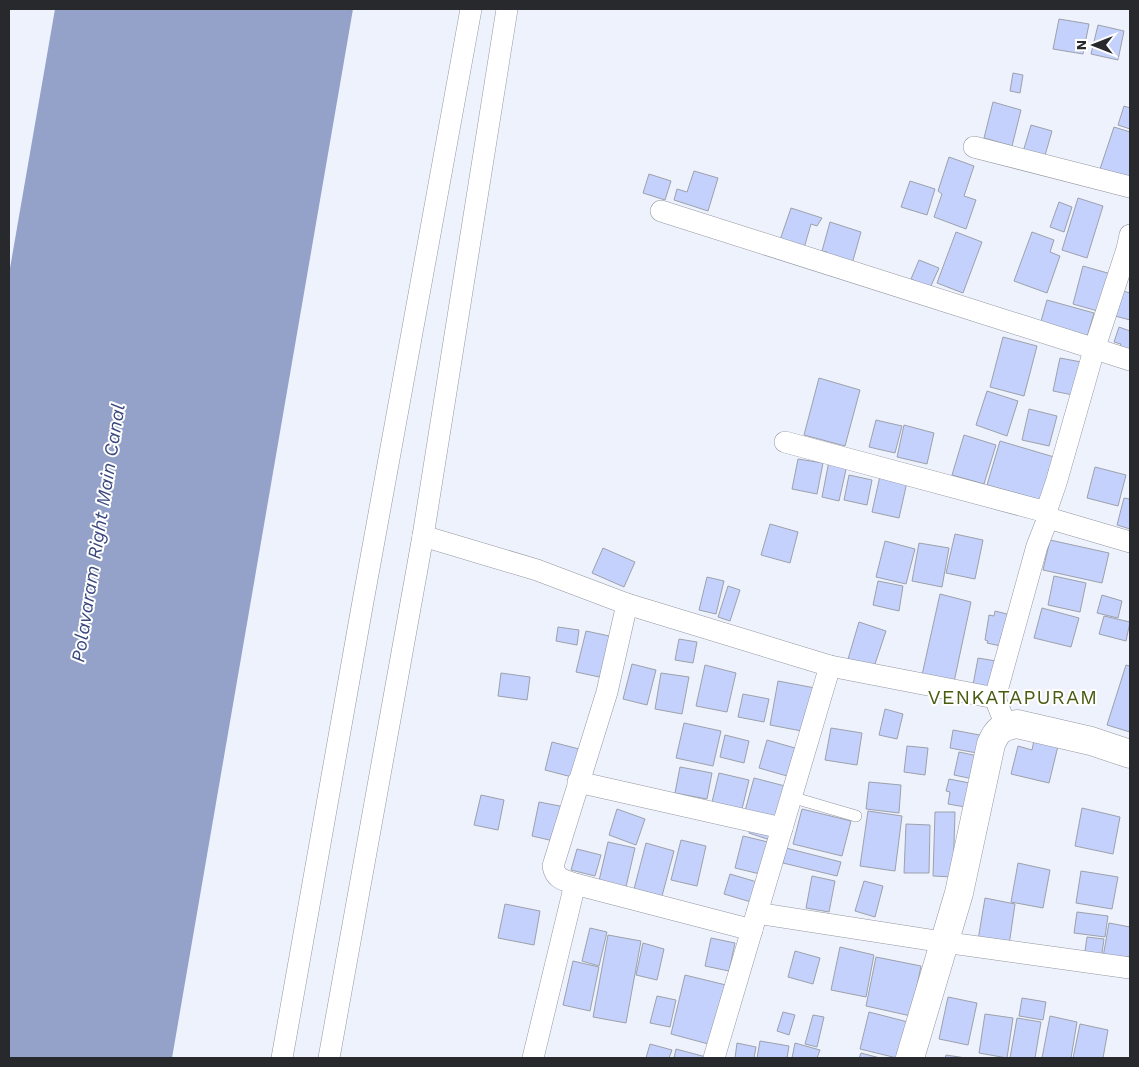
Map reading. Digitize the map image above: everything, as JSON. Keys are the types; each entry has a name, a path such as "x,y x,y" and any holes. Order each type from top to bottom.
{"main road":[{"path":"910,1058 959,893 995,733 1006,726 1017,724 1091,741 1130,754"}],"street":[{"path":"282,1058 362,607 472,9"},
{"path":"329,1058 423,536 508,9"},
{"path":"974,147 1130,187"},
{"path":"662,211 1130,360"},
{"path":"1006,726 995,698 1094,350 1130,235"},
{"path":"785,442 1047,515 1130,542"},
{"path":"423,536 538,570 627,604 830,666 995,698"},
{"path":"627,604 607,692 553,866 554,872 558,877 575,884 755,922 943,942 1130,968"},
{"path":"714,1058 830,666"},
{"path":"578,782 782,828"},
{"path":"533,1058 575,884"}],"lane":[{"path":"791,797 856,816"}],"water":[{"name":"Polavaram Right Main Canal","path":"55,9 353,9 172,1058 9,1058 9,274"}],"building":[{"path":"1059,19 1089,24 1083,54 1053,49"},
{"path":"1098,25 1124,31 1118,60 1091,54"},
{"path":"1013,73 1023,75 1020,93 1010,91"},
{"path":"993,102 1021,110 1012,146 984,138"},
{"path":"1124,106 1130,108 1130,129 1118,125"},
{"path":"1031,125 1052,131 1044,159 1023,152"},
{"path":"1114,127 1130,132 1130,179 1100,169"},
{"path":"949,157 974,166 964,196 976,200 966,229 934,217 942,194 938,191"},
{"path":"694,171 718,178 708,211 674,200 677,189 687,192"},
{"path":"649,174 671,181 665,200 643,193"},
{"path":"910,181 935,189 927,215 901,207"},
{"path":"1078,198 1103,206 1087,258 1062,250"},
{"path":"1059,202 1072,207 1064,232 1050,227"},
{"path":"791,208 822,218 817,226 811,224 804,248 780,240"},
{"path":"830,222 861,232 852,264 826,256 827,252 822,251"},
{"path":"956,232 982,242 963,293 937,283"},
{"path":"1032,232 1054,240 1050,252 1060,256 1047,293 1014,281"},
{"path":"919,260 939,268 930,288 911,279"},
{"path":"1083,266 1111,274 1101,312 1073,304"},
{"path":"1123,291 1130,293 1130,320 1115,316"},
{"path":"1047,300 1094,313 1086,341 1039,328"},
{"path":"1119,327 1130,331 1130,356 1118,352 1121,344 1114,342"},
{"path":"1003,337 1037,346 1024,396 990,387"},
{"path":"1060,358 1081,362 1073,395 1053,391"},
{"path":"819,378 860,390 845,446 804,435"},
{"path":"987,391 1018,401 1007,436 976,425"},
{"path":"1029,409 1057,416 1049,446 1022,440"},
{"path":"876,420 902,426 895,453 869,447"},
{"path":"904,425 934,433 927,464 897,457"},
{"path":"964,435 996,445 984,484 952,475"},
{"path":"1000,441 1054,457 1041,500 987,485"},
{"path":"798,459 823,463 817,494 792,489"},
{"path":"829,461 847,465 839,501 822,497"},
{"path":"1095,467 1126,475 1118,506 1087,498"},
{"path":"849,475 872,480 867,505 844,500"},
{"path":"880,476 907,482 899,518 872,512"},
{"path":"1124,498 1130,499 1130,529 1117,525"},
{"path":"770,524 798,532 790,563 761,555"},
{"path":"955,534 983,540 975,579 946,573"},
{"path":"1050,540 1109,553 1102,583 1043,570"},
{"path":"885,541 915,549 906,584 876,577"},
{"path":"919,543 949,548 942,587 912,581"},
{"path":"603,548 635,562 624,587 592,573"},
{"path":"1054,576 1086,583 1080,612 1048,605"},
{"path":"707,577 724,581 716,614 699,610"},
{"path":"878,581 903,586 899,611 873,605"},
{"path":"728,586 740,590 730,621 718,617"},
{"path":"940,594 971,602 954,682 922,675"},
{"path":"1102,595 1122,601 1118,618 1097,613"},
{"path":"1042,608 1079,618 1071,647 1034,638"},
{"path":"995,611 1011,615 1005,647 987,643 988,641 985,640 989,615 994,616"},
{"path":"1104,616 1130,622 1126,641 1099,634"},
{"path":"859,622 886,631 874,667 848,659"},
{"path":"558,627 579,630 577,645 556,641"},
{"path":"586,631 614,637 604,678 576,672"},
{"path":"679,639 697,642 693,663 675,660"},
{"path":"978,658 996,661 992,688 973,685"},
{"path":"632,664 656,670 647,705 623,699"},
{"path":"705,665 736,673 727,712 696,706"},
{"path":"1126,665 1130,666 1130,732 1107,725"},
{"path":"501,673 530,677 527,700 498,696"},
{"path":"661,673 689,677 682,714 655,709"},
{"path":"778,681 815,688 807,732 770,725"},
{"path":"743,694 769,699 764,722 738,717"},
{"path":"885,709 903,714 897,739 879,735"},
{"path":"684,723 721,731 713,766 676,758"},
{"path":"831,728 862,733 857,765 825,760"},
{"path":"953,730 985,736 982,754 950,748"},
{"path":"725,735 749,741 744,763 720,757"},
{"path":"767,740 795,748 787,776 759,768"},
{"path":"1034,740 1058,746 1049,783 1011,774 1018,746 1032,750"},
{"path":"552,742 579,749 572,777 545,770"},
{"path":"907,746 928,748 925,775 904,772"},
{"path":"959,752 983,757 978,780 954,775"},
{"path":"680,767 712,773 707,799 675,793"},
{"path":"719,773 749,780 742,809 712,802"},
{"path":"754,778 785,786 777,819 745,811"},
{"path":"949,779 975,784 971,808 948,804 950,792 946,791"},
{"path":"869,782 901,785 899,813 866,809"},
{"path":"481,795 504,800 498,830 474,825"},
{"path":"539,802 565,807 558,842 532,836"},
{"path":"1082,808 1120,817 1113,854 1075,846"},
{"path":"617,809 645,819 636,845 609,835"},
{"path":"802,809 851,821 842,856 793,844"},
{"path":"868,811 902,816 895,871 860,866"},
{"path":"935,812 955,812 953,877 933,876"},
{"path":"752,823 777,832 773,841 749,833"},
{"path":"906,824 930,825 929,873 904,873"},
{"path":"743,836 772,843 764,875 735,868"},
{"path":"681,840 706,846 697,886 671,880"},
{"path":"608,842 635,848 625,891 598,885"},
{"path":"646,843 674,851 662,896 634,889"},
{"path":"786,848 841,862 837,876 783,863"},
{"path":"577,849 601,855 595,876 571,870"},
{"path":"1018,863 1050,870 1043,908 1011,902"},
{"path":"1081,871 1118,877 1112,909 1076,903"},
{"path":"730,874 757,882 751,902 724,894"},
{"path":"812,876 835,881 829,912 806,908"},
{"path":"864,881 883,886 875,917 855,911"},
{"path":"985,898 1015,904 1009,945 978,940"},
{"path":"505,904 540,911 534,945 498,938"},
{"path":"1077,912 1108,916 1105,937 1074,933"},
{"path":"1109,923 1130,927 1130,957 1103,957"},
{"path":"590,928 607,932 599,966 582,961"},
{"path":"608,935 641,941 626,1023 593,1017"},
{"path":"1087,937 1104,939 1101,960 1084,958"},
{"path":"711,938 735,943 729,971 705,966"},
{"path":"643,943 664,949 657,980 636,975"},
{"path":"840,947 874,955 866,997 831,990"},
{"path":"795,951 820,958 813,984 788,977"},
{"path":"876,957 921,966 911,1016 866,1006"},
{"path":"573,961 599,967 590,1011 563,1005"},
{"path":"685,975 730,986 716,1046 671,1034"},
{"path":"657,996 676,1000 670,1027 650,1023"},
{"path":"948,997 977,1003 968,1045 939,1039"},
{"path":"1022,998 1046,1002 1043,1020 1019,1016"},
{"path":"783,1012 795,1015 789,1035 777,1031"},
{"path":"869,1012 908,1022 897,1058 860,1049"},
{"path":"985,1014 1013,1018 1007,1058 979,1053"},
{"path":"813,1015 824,1017 817,1047 805,1044"},
{"path":"1050,1016 1077,1022 1071,1058 1042,1058"},
{"path":"1017,1018 1041,1022 1035,1058 1010,1058"},
{"path":"1080,1024 1108,1030 1103,1058 1073,1058"},
{"path":"760,1041 789,1046 787,1058 757,1058"},
{"path":"737,1043 756,1047 754,1058 735,1058"},
{"path":"795,1043 820,1050 817,1058 792,1058"},
{"path":"650,1044 672,1050 669,1058 646,1058"},
{"path":"676,1049 706,1057 674,1058"},
{"path":"861,1053 880,1058 859,1058"},
{"path":"946,1055 966,1058 945,1058"}],"district":[{"name":"VENKATAPURAM","path":"1013,697"}]}
